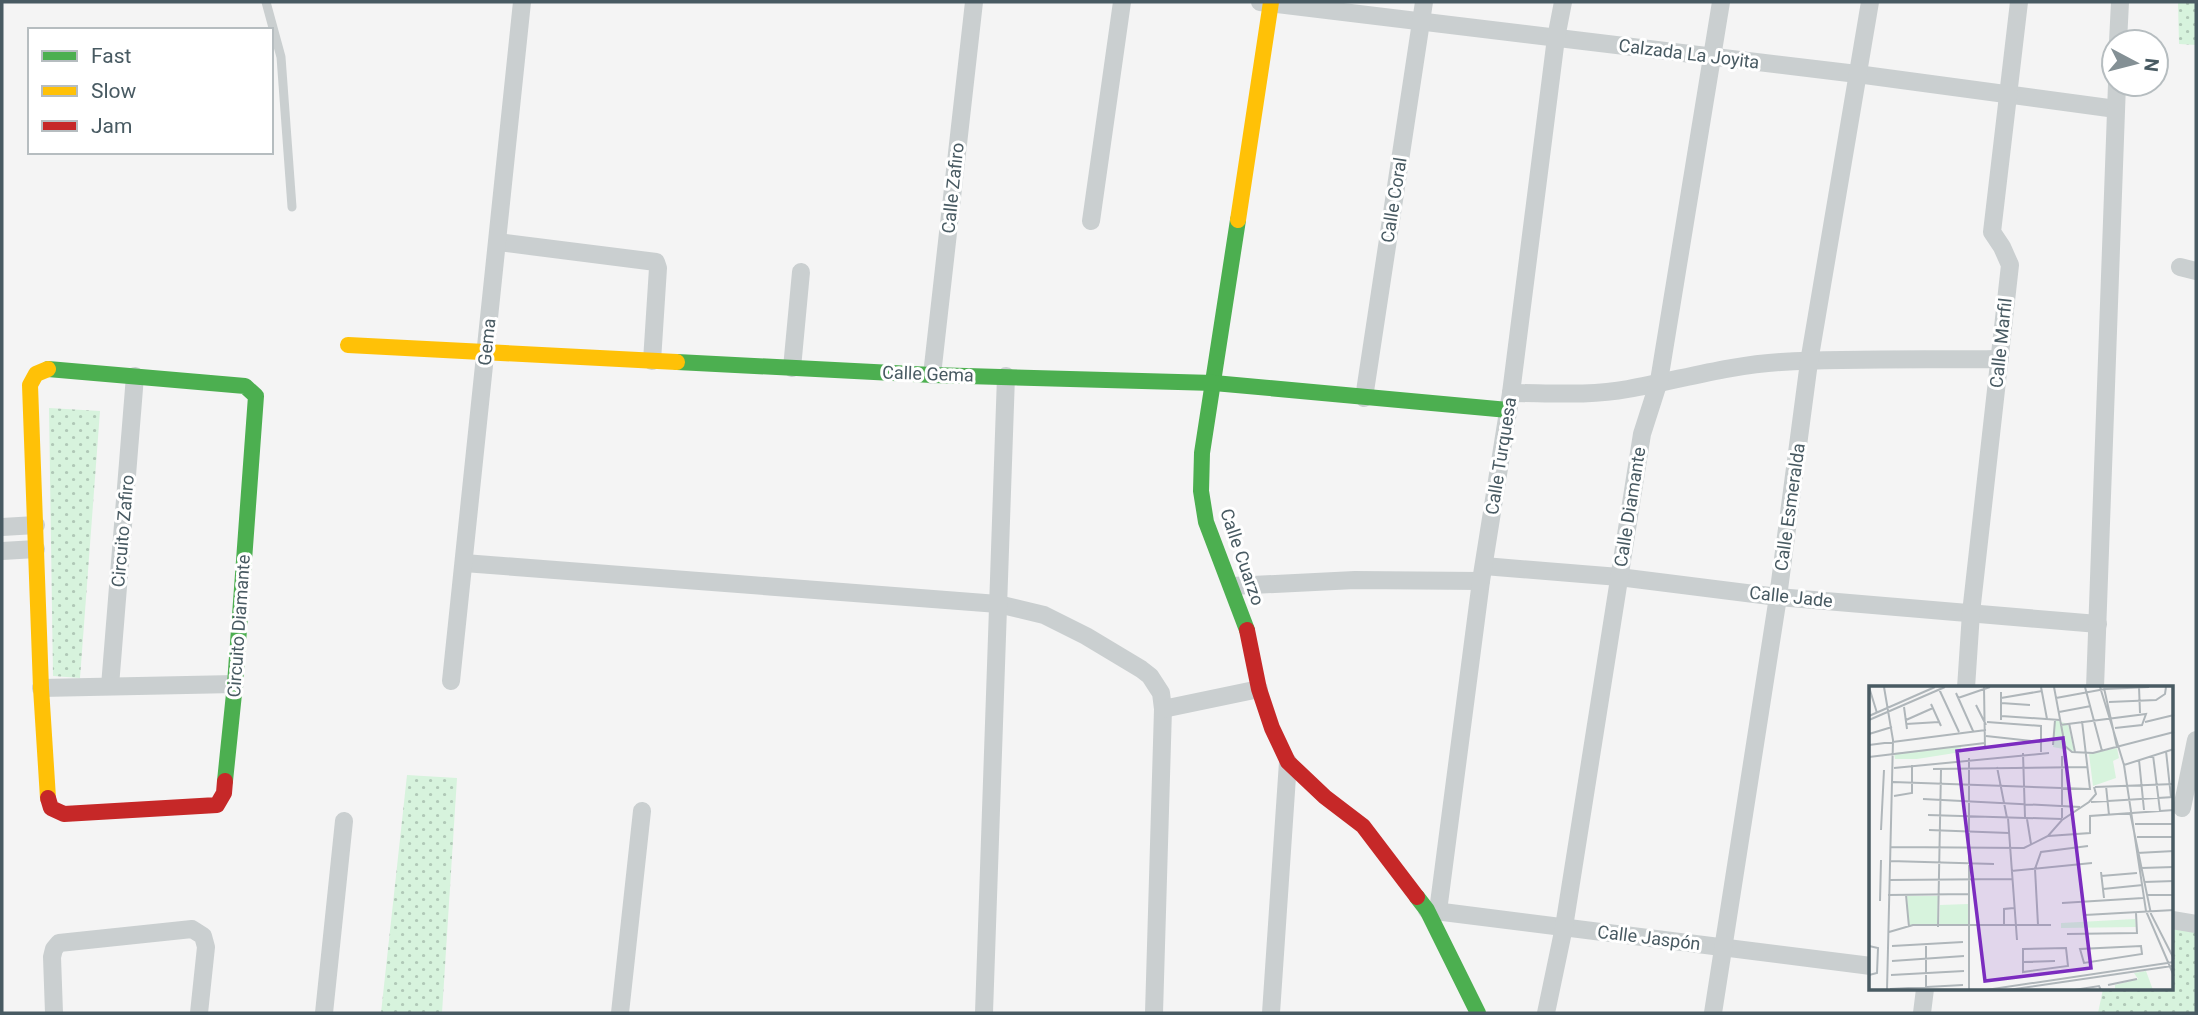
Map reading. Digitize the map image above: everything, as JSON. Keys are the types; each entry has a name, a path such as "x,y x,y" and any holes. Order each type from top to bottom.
{"street":[{"name":"Gema","path":"451,681 522,2"},
{"name":"Calle Zafiro","path":"932,375 974,2"},
{"path":"1091,221 1122,2"},
{"name":"Calzada La Joyita","path":"1268,2 1857,74 2116,109"},
{"name":"Calle Cuarzo","path":"1268,2 1202,453 1201,491 1206,522 1247,630 1259,689 1272,728 1288,762 1325,797 1363,826 1432,910 1478,1013"},
{"name":"Calle Coral","path":"1364,398 1424,2"},
{"name":"Calle Turquesa","path":"1432,910 1510,402 1556,38 1563,2"},
{"name":"Calle Diamante","path":"1546,1013 1564,927 1642,434 1659,382 1721,2"},
{"name":"Calle Esmeralda","path":"1713,1013 1778,597 1810,362 1870,2"},
{"name":"Calle Marfil","path":"1966,686 1971,613 2010,265 2003,247 1992,232 2019,2"},
{"path":"2119,28 2120,2"},
{"path":"2095,686 2116,98"},
{"path":"498,242 656,262 652,360"},
{"path":"792,368 802,272"},
{"name":"Calle Gema","path":"348,345 932,375 1214,383 1364,398 1510,402 1628,390 1659,382 1780,362 2000,359"},
{"name":"Circuito Diamante","path":"48,369 135,376 245,386 256,396 235,684 224,793 217,805 64,814 51,808 46,795 30,385 37,372 48,369"},
{"name":"Circuito Zafiro","path":"110,686 135,376"},
{"path":"984,1013 1006,376"},
{"path":"2,527 36,525"},
{"path":"2,551 36,549"},
{"path":"464,563 998,604 1044,615 1141,669 1150,676 1161,693 1163,709 1154,1013"},
{"name":"Calle Jade","path":"1232,586 1483,573 1619,577 1778,597 2098,624"},
{"path":"41,688 235,684"},
{"path":"1163,709 1259,689"},
{"path":"2183,808 2196,740"},
{"path":"1271,1013 1288,762"},
{"path":"621,1013 642,811"},
{"path":"324,1013 344,821"},
{"name":"Calle Jaspón","path":"1432,910 1869,966"},
{"path":"2174,920 2196,924"},
{"path":"54,1013 52,957 59,943 192,929 202,936 206,947 199,1013"},
{"path":"1922,1013 1926,990"}],"lane":[{"path":"267,2 281,57 292,207"}],"green space":[{"path":"2178,2 2196,2 2196,45 2179,44"},
{"path":"49,408 100,411 80,678 53,676"},
{"path":"407,775 457,778 442,1013 381,1013"},
{"path":"2174,923 2196,928 2196,1013 2098,1013 2103,990 2174,990"}],"traffic: fast":[{"path":"1238,220 1202,453 1201,491 1206,522 1247,630"},
{"path":"677,362 932,375 1214,383 1508,410"},
{"path":"48,369 245,386 256,396 235,684 225,781"},
{"path":"1417,897 1427,910 1478,1013"}],"traffic: slow":[{"path":"1238,220 1271,2"},
{"path":"348,345 677,362"},
{"path":"48,369 36,374 30,385 41,688 48,798"}],"traffic: jam":[{"path":"1247,630 1259,689 1272,728 1288,762 1325,797 1363,826 1417,897"},
{"path":"48,798 51,808 64,814 217,805 224,793 225,781"}]}
